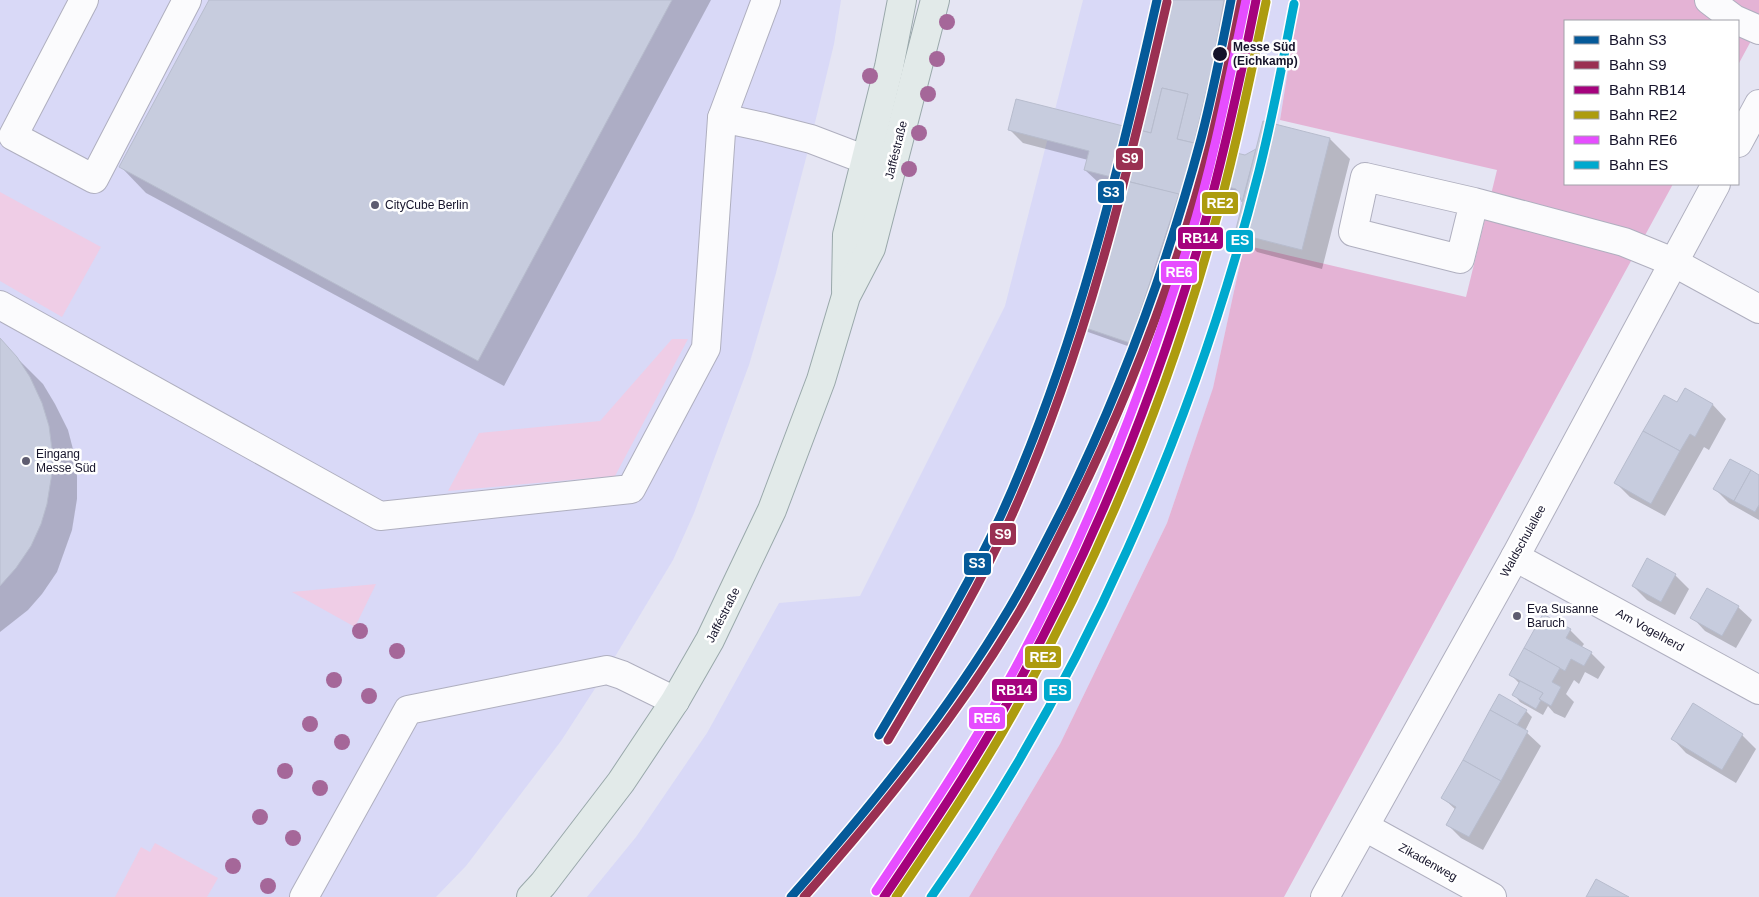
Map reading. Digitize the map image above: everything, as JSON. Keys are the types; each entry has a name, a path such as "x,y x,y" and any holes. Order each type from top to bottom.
{"main road":[{"name":"Jafféstraße","path":"846,296 847,235 889,68 902,0"},
{"name":"Jafféstraße","path":"531,897 621,782 675,701 710,640 772,510 821,380 846,296 871,248 935,0"}],"street":[{"path":"84,0 13,136 94,179 187,0"},
{"path":"0,305 380,516 631,489 706,348 722,118 766,0"},
{"path":"1708,0 1736,20"},
{"path":"1739,21 1759,30"},
{"path":"1739,141 1759,104"},
{"path":"722,118 811,139 866,160"},
{"name":"Waldschulallee","path":"1325,897 1515,557 1715,185"},
{"path":"1474,202 1624,242 1673,262 1759,309"},
{"name":"Am Vogelherd","path":"1515,557 1759,690"},
{"path":"304,897 408,710 607,670 622,675 675,701"},
{"name":"Zikadenweg","path":"1364,827 1492,897"}],"shaded area":[{"path":"0,0 841,0 834,44 811,139 776,273 749,365 694,513 673,560 607,670 561,741 466,866 436,897 0,897"},
{"path":"1083,0 1299,0 1280,120 1244,245 1213,389 1167,523 1060,744 969,897 587,897 636,837 707,733 779,603 860,596 1005,306"},
{"path":"1299,0 1759,0 1759,26 1739,63 1739,20 1564,20 1564,185 1672,185 1284,897 969,897 1060,744 1167,523 1213,388 1244,245 1466,297 1497,170 1280,120"},
{"path":"0,192 101,247 62,317 0,281"},
{"path":"672,339 688,339 615,476 448,491 479,433 600,421"},
{"path":"376,584 355,627 292,592"},
{"path":"155,843 218,878 207,897 115,897 141,847 150,852"}],"building":[{"name":"CityCube Berlin","path":"209,0 672,0 478,361 119,167"},
{"path":"1163,0 1224,0 1213,63 1194,143 1177,139 1188,94 1162,88 1151,133 1135,129"},
{"path":"1162,88 1188,94 1177,139 1245,155 1256,149 1242,202 1236,189 1217,184 1212,203 1084,170 1089,151 1008,130 1016,99 1151,133"},
{"path":"1263,121 1330,138 1302,250 1235,233"},
{"path":"1122,180 1179,194 1130,343 1080,326"},
{"name":"Eingang Messe Süd","path":"0,338 17,357 30,377 42,403 49,426 52,449 52,473 47,504 41,524 31,546 16,568 0,586"},
{"path":"1685,388 1713,404 1695,437 1690,434 1680,451 1643,431 1664,395 1677,402"},
{"path":"1643,431 1680,451 1651,504 1614,483"},
{"path":"1730,459 1751,470 1734,501 1713,489"},
{"path":"1751,470 1759,475 1759,505 1755,512 1734,501"},
{"path":"1647,558 1676,574 1661,602 1632,586"},
{"path":"1707,588 1739,606 1722,636 1690,618"},
{"path":"1543,614 1571,629 1566,638 1592,652 1584,666 1571,659 1565,671 1524,648"},
{"path":"1524,648 1560,668 1552,682 1561,687 1551,706 1539,699 1543,693 1509,675"},
{"path":"1520,681 1543,693 1536,709 1512,695"},
{"path":"1499,694 1527,710 1517,725 1490,710"},
{"path":"1693,703 1743,734 1722,770 1671,739"},
{"path":"1490,710 1528,731 1501,781 1463,760"},
{"path":"1463,760 1501,781 1469,837 1446,825 1456,807 1441,798"},
{"path":"1596,879 1629,897 1586,897"}],"rail line":[{"name":"S3","path":"879,735 944,626 988,542 1028,451 1052,388 1093,260 1127,130 1157,0"},
{"name":"S3","path":"791,897 879,794 960,685 1016,597 1064,506 1124,372 1158,280 1188,186 1205,122 1231,0"},
{"name":"RE6","path":"876,891 960,764 1006,685 1061,577 1110,466 1153,353 1199,209 1221,120 1246,0"},
{"name":"RB14","path":"884,897 969,769 1015,689 1070,581 1120,469 1163,356 1200,240 1231,120 1256,0"},
{"name":"S9","path":"888,740 952,630 997,546 1037,455 1061,392 1102,264 1120,199 1167,2"},
{"name":"S9","path":"804,897 862,830 918,760 995,652 1046,563 1094,466 1133,375 1184,236 1211,141 1241,2"},
{"name":"RE2","path":"896,897 979,772 1024,694 1080,585 1130,473 1193,300 1233,152 1266,2"},
{"name":"ES","path":"931,897 986,815 1037,729 1084,640 1128,549 1167,456 1202,362 1233,266 1264,150 1294,4"}],"place":[{"name":"Messe Süd (Eichkamp)","path":"1220,54"},
{"name":"CityCube Berlin","path":"375,205"},
{"name":"Eingang Messe Süd","path":"26,461"},
{"name":"Eva Susanne Baruch","path":"1517,616"}]}
